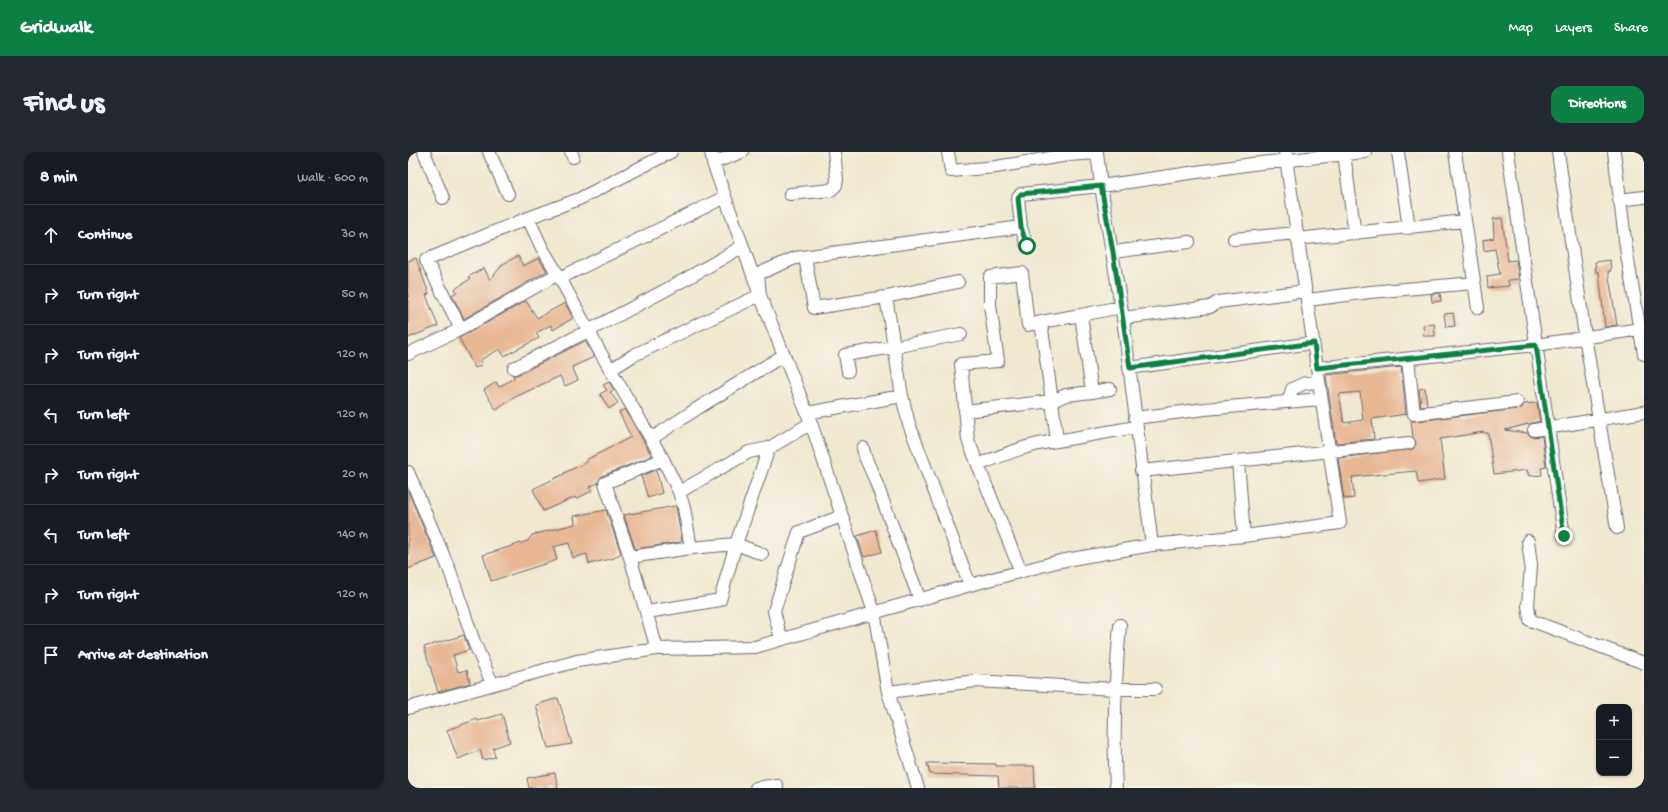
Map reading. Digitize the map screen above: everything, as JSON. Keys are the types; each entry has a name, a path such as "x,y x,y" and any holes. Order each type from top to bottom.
{"street":[{"path":"424,152 443,198"},
{"path":"489,152 508,194"},
{"path":"461,329 426,260 528,218 579,199 671,152"},
{"path":"742,152 712,157 760,295 809,418 874,612 888,692 918,788"},
{"path":"790,194 831,190 836,186 837,179 834,152"},
{"path":"948,152 951,171 996,167 1068,155 1097,152 1130,368 1141,471 1152,545"},
{"path":"1027,246 1021,227 1018,198 1021,194 1101,186 1285,156 1365,152"},
{"path":"1398,152 1409,228"},
{"path":"1455,152 1478,308"},
{"path":"1508,152 1564,536"},
{"path":"1558,152 1585,336 1617,528"},
{"path":"1614,152 1619,200 1641,325 1644,354"},
{"path":"1344,154 1355,234"},
{"path":"408,708 492,683 577,661 657,649 755,647 874,612 1060,561 1152,545 1244,536 1340,523 1285,156"},
{"path":"408,354 461,329 559,276 725,197"},
{"path":"1619,200 1644,197"},
{"path":"528,218 542,248 559,276 610,370 663,459 679,492 684,508 691,548"},
{"path":"1234,239 1355,234 1465,221"},
{"path":"760,295 758,274 795,258 1021,227"},
{"path":"1113,252 1189,242"},
{"path":"514,368 589,332 693,276 743,246"},
{"path":"805,257 814,308 886,297 958,282"},
{"path":"1021,572 968,440 961,364 998,362 990,305 990,278 1022,273 1028,325 1081,315 1210,307 1218,302 1370,292 1474,283"},
{"path":"610,370 634,355 760,295"},
{"path":"886,297 902,396 909,424 970,585"},
{"path":"1081,315 1092,392"},
{"path":"1041,322 1057,441"},
{"path":"1317,368 1536,345 1641,325"},
{"path":"848,371 845,355 961,334"},
{"path":"1130,368 1314,343"},
{"path":"651,439 784,355"},
{"path":"1408,358 1414,414 1518,402"},
{"path":"1288,402 1292,389 1304,383 1319,382"},
{"path":"965,411 1052,400 1066,395 1110,390"},
{"path":"679,492 749,452 769,448 809,418 902,396"},
{"path":"978,465 1018,448 1037,443 1057,441 1205,409 1321,399"},
{"path":"1534,430 1644,412"},
{"path":"1141,471 1409,443"},
{"path":"647,612 720,600 736,544 769,448"},
{"path":"863,448 865,457 874,477 920,600"},
{"path":"657,649 630,557 605,484 663,459"},
{"path":"1238,461 1244,536"},
{"path":"408,472 450,571 474,642 492,683"},
{"path":"781,639 774,611 799,532 842,516"},
{"path":"1528,541 1531,565 1528,606 1530,620 1644,663"},
{"path":"630,557 691,548 736,544 762,554"},
{"path":"1116,788 1114,743 1115,689 1120,625"},
{"path":"888,692 976,681 1115,689 1155,689"},
{"path":"756,788 776,785 777,788"}],"building":[{"path":"1502,218 1508,261 1516,260 1519,279 1508,280 1509,286 1488,288 1487,276 1500,274 1495,249 1484,251 1483,240 1494,238 1493,219"},
{"path":"518,256 523,266 539,258 547,271 464,319 452,295 457,292 455,289 470,279 468,277 484,268 490,280 503,264"},
{"path":"416,258 429,294 426,295 438,326 408,338 408,261"},
{"path":"1610,260 1611,271 1608,271 1617,325 1605,327 1599,272 1596,272 1595,262"},
{"path":"1440,293 1441,301 1432,302 1431,294"},
{"path":"526,301 537,318 565,303 573,318 553,330 551,325 536,333 539,338 504,356 500,349 480,360 482,365 475,368 459,338"},
{"path":"1453,313 1455,326 1446,327 1444,314"},
{"path":"1434,324 1435,336 1424,336 1423,325"},
{"path":"585,341 594,357 572,367 578,380 565,386 560,376 515,397 496,410 484,390 496,382 499,387 514,378 513,375 517,375"},
{"path":"1401,367 1406,414 1372,419 1374,439 1336,443 1326,375","holes":["1360,392 1363,420 1344,423 1339,394"]},
{"path":"609,382 614,390 610,392 618,403 609,409 600,394 607,390 603,385"},
{"path":"1425,388 1427,405 1421,406 1419,389"},
{"path":"1537,403 1540,421 1505,430 1527,433 1532,437 1542,436 1546,467 1541,468 1542,475 1529,476 1527,470 1494,474 1488,433 1484,432 1440,439 1445,479 1418,483 1416,471 1352,477 1354,498 1344,499 1338,458 1413,449 1416,443 1413,437 1411,421 1518,409 1522,408 1524,404"},
{"path":"625,409 652,456 602,476 598,483 589,487 592,491 576,499 575,497 543,511 533,489 587,462 586,460 631,437 619,412"},
{"path":"656,470 662,493 648,498 641,476"},
{"path":"408,491 436,558 408,569"},
{"path":"676,506 682,542 635,549 624,515"},
{"path":"606,510 621,553 614,558 589,564 587,554 573,558 569,543 553,547 557,560 491,581 483,555 528,541 532,535 575,524 574,516"},
{"path":"876,530 882,552 864,557 857,536"},
{"path":"464,635 469,650 453,655 458,672 467,670 470,683 438,692 424,647"},
{"path":"558,698 572,744 548,748 536,705"},
{"path":"502,714 510,742 493,748 495,757 483,760 480,750 458,759 447,730 477,719 478,721"},
{"path":"927,763 1034,766 1035,788 999,788 998,776 930,774"},
{"path":"555,773 558,788 529,788 527,778"}],"route":[{"path":"1027,246 1021,227 1018,198 1021,194 1101,186 1113,252 1130,368 1314,343 1317,368 1536,345 1564,536"}]}
